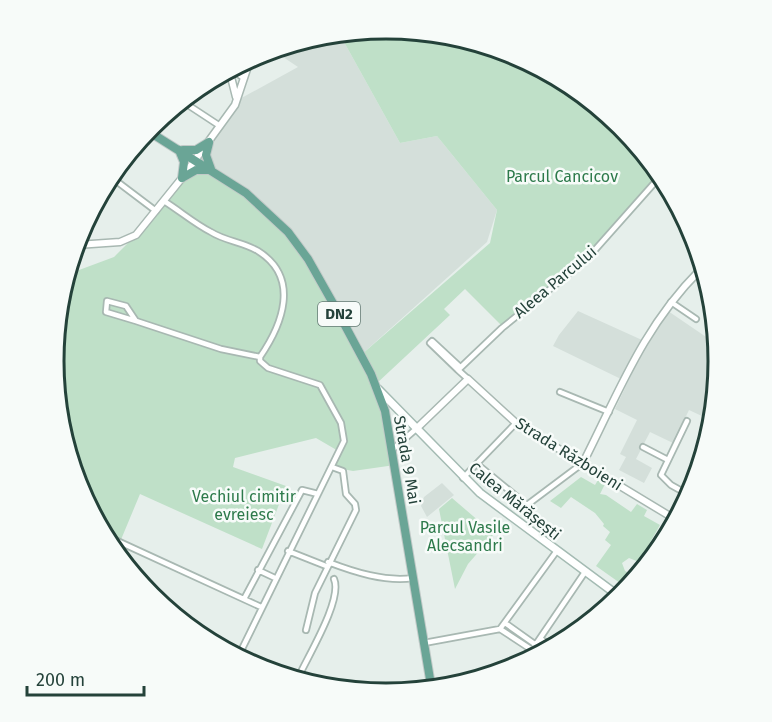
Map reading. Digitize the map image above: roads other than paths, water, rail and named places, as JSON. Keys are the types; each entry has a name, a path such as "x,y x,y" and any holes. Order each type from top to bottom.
{"main road":[{"name":"Calea Mărășești","path":"156,135 212,170 265,208 298,246 330,297 377,386 463,478 556,552 612,591"},
{"path":"182,178 184,162 178,149 196,150 209,142"},
{"path":"182,178 196,170 212,170 206,155 209,142"},
{"name":"Strada 9 Mai","path":"377,386 392,450 430,680"}],"street":[{"path":"86,244 126,241 136,235 220,126 236,101 246,71"},
{"path":"238,75 244,78"},
{"path":"233,78 236,101"},
{"path":"190,106 220,126"},
{"path":"118,183 156,211"},
{"name":"Aleea Parcului","path":"459,369 502,328 586,260 654,183"},
{"path":"164,201 212,233 257,251 276,273 285,306 279,326 260,357 260,361 268,368 316,383 326,393 341,423 344,436 343,446 333,467 288,551 242,649"},
{"path":"477,464 527,505 582,463 644,340 670,301 696,274"},
{"path":"136,321 126,306 107,301 105,311 221,349 260,357"},
{"path":"670,301 696,319"},
{"path":"392,450 468,379 459,369 432,341 430,343 459,369"},
{"name":"Strada Războieni","path":"468,379 516,423 668,516"},
{"path":"560,392 609,412"},
{"path":"680,490 661,476 687,421"},
{"path":"463,478 516,423"},
{"path":"643,447 669,460"},
{"path":"306,630 315,593 327,564 356,510 355,504 346,494 343,471 333,467"},
{"path":"244,599 302,490 318,494"},
{"path":"120,542 261,607"},
{"path":"288,551 354,572 396,580 413,578"},
{"path":"424,644 500,629 556,552"},
{"path":"258,570 275,578"},
{"path":"505,623 536,645 585,572"},
{"path":"301,671 329,612 336,588 334,579"},
{"path":"500,629 528,650"},
{"path":"541,639 544,641"}],"park label":[{"name":"Parcul Cancicov","path":"562,176"},
{"name":"Vechiul cimitir evreiesc","path":"244,505"},
{"name":"Parcul Vasile Alecsandri","path":"465,536"}]}
